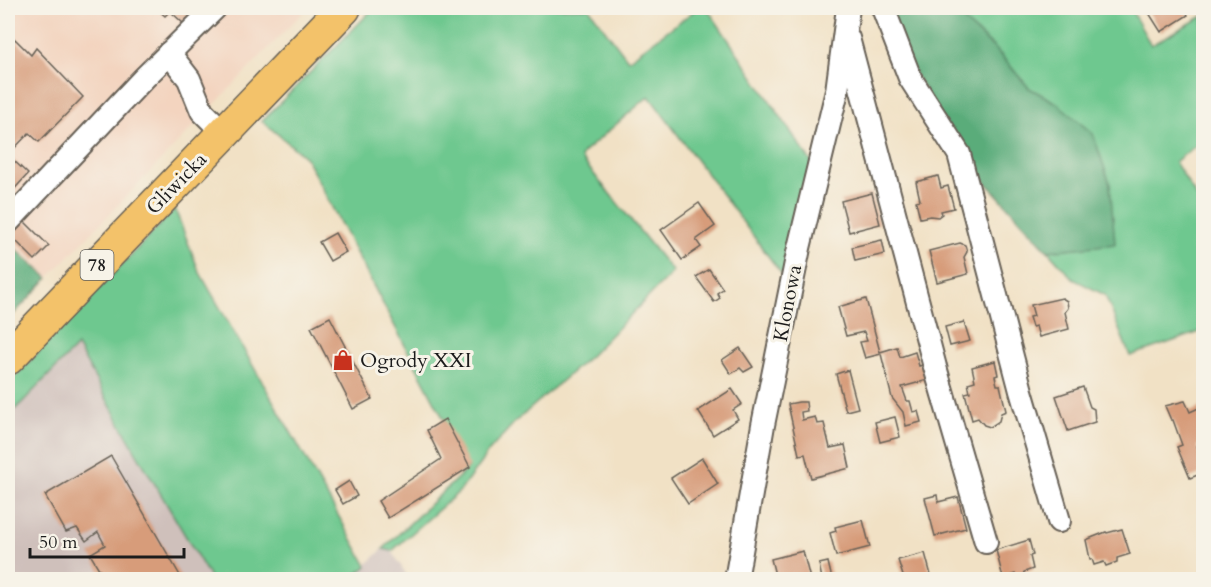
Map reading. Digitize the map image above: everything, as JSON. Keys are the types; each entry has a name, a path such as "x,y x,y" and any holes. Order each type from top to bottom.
{"main road":[{"name":"Gliwicka","path":"8,358 344,8"}],"street":[{"path":"8,222 144,78 214,8"},
{"path":"883,8 910,78 959,154 1059,521"},
{"name":"Klonowa","path":"847,18 935,367 986,542"},
{"name":"Klonowa","path":"736,579 763,425 799,248 837,91 847,18"},
{"path":"169,53 189,79 202,111 224,133"}],"shaded area":[{"path":"8,8 307,8 48,278 8,242"},
{"path":"77,346 137,454 211,579 8,579 8,418"},
{"path":"383,549 392,551 409,579 350,580"}],"green space":[{"path":"374,8 589,8 628,60 698,8 707,8 812,163 786,280 649,96 583,153 581,158 673,272 590,356 515,422 489,451 461,490 392,551 383,549 469,467 306,158 262,121"},
{"path":"887,8 966,8 965,22 995,49 1029,88 1057,103 1093,134 1110,184 1115,244 1048,251 972,167 911,68"},
{"path":"966,8 1130,8 1151,45 1203,16 1203,140 1175,162 1203,207 1203,331 1130,356 1105,295 1073,279 1048,251 1115,243 1057,103 1029,88 996,49 965,22"},
{"path":"175,209 199,271 367,566 350,579 211,579 137,454 77,346 8,417 8,384"},
{"path":"8,242 48,278 8,320"}],"building":[{"path":"156,8 186,8 193,15 184,24 170,11 165,16"},
{"path":"1158,8 1184,8 1188,15 1161,32 1149,13"},
{"path":"15,39 31,55 36,48 83,97 39,142 29,133 8,155 8,47"},
{"path":"8,155 28,174 8,196"},
{"path":"938,176 941,188 948,186 954,208 941,211 942,214 938,217 920,218 916,201 920,200 916,182"},
{"path":"872,193 880,224 849,232 841,201"},
{"path":"699,203 715,226 696,240 701,247 682,260 661,230"},
{"path":"22,219 49,246 35,260 8,233"},
{"path":"335,233 346,252 330,261 319,242"},
{"path":"882,240 885,254 855,261 852,247"},
{"path":"960,243 965,245 967,252 964,257 968,274 937,282 929,251"},
{"path":"709,269 723,289 717,293 720,298 714,302 696,277"},
{"path":"1062,298 1067,301 1068,308 1065,312 1069,329 1039,337 1036,326 1032,327 1029,317 1034,316 1031,305"},
{"path":"866,299 880,352 897,347 900,357 915,352 919,366 923,365 928,380 902,387 913,412 918,411 921,422 906,426 903,412 892,398 881,354 865,358 860,342 867,341 864,332 846,336 838,307"},
{"path":"330,317 372,399 353,409 311,327"},
{"path":"964,322 970,341 950,346 945,327"},
{"path":"740,348 753,367 744,372 740,368 731,374 722,360"},
{"path":"995,361 998,375 995,376 997,385 1000,385 1006,411 1001,413 999,421 990,427 984,425 978,418 972,420 965,393 970,392 968,383 975,381 972,367"},
{"path":"848,370 858,408 846,411 836,374"},
{"path":"1083,387 1090,407 1094,409 1095,422 1068,431 1056,396"},
{"path":"732,389 742,404 733,410 738,419 713,435 698,411"},
{"path":"1185,401 1190,412 1203,406 1203,443 1197,446 1203,463 1203,473 1190,478 1177,447 1182,445 1165,406"},
{"path":"806,402 807,411 801,412 802,420 815,417 817,424 824,423 830,448 845,445 850,468 811,478 805,454 799,455 788,404"},
{"path":"895,417 900,437 880,442 875,422"},
{"path":"445,419 470,467 388,518 378,501 441,459 427,430"},
{"path":"111,456 182,579 105,579 90,554 105,545 98,532 86,541 77,528 66,532 45,495"},
{"path":"702,458 718,484 688,504 671,478"},
{"path":"349,481 357,496 343,504 335,490"},
{"path":"937,495 938,502 958,497 966,528 935,536 925,498"},
{"path":"863,520 870,547 836,556 830,533 836,531 835,527"},
{"path":"1122,529 1130,554 1117,558 1117,562 1106,566 1104,562 1094,565 1090,559 1086,540 1106,532"},
{"path":"1029,540 1033,555 1030,556 1033,569 1024,572 1023,575 1015,574 1003,578 996,550"},
{"path":"803,551 810,579 776,579 771,559"},
{"path":"925,553 932,579 904,579 898,560"},
{"path":"828,562 832,579 822,579 819,564"}],"place":[{"name":"Ogrody XXI","path":"343,360"}]}
